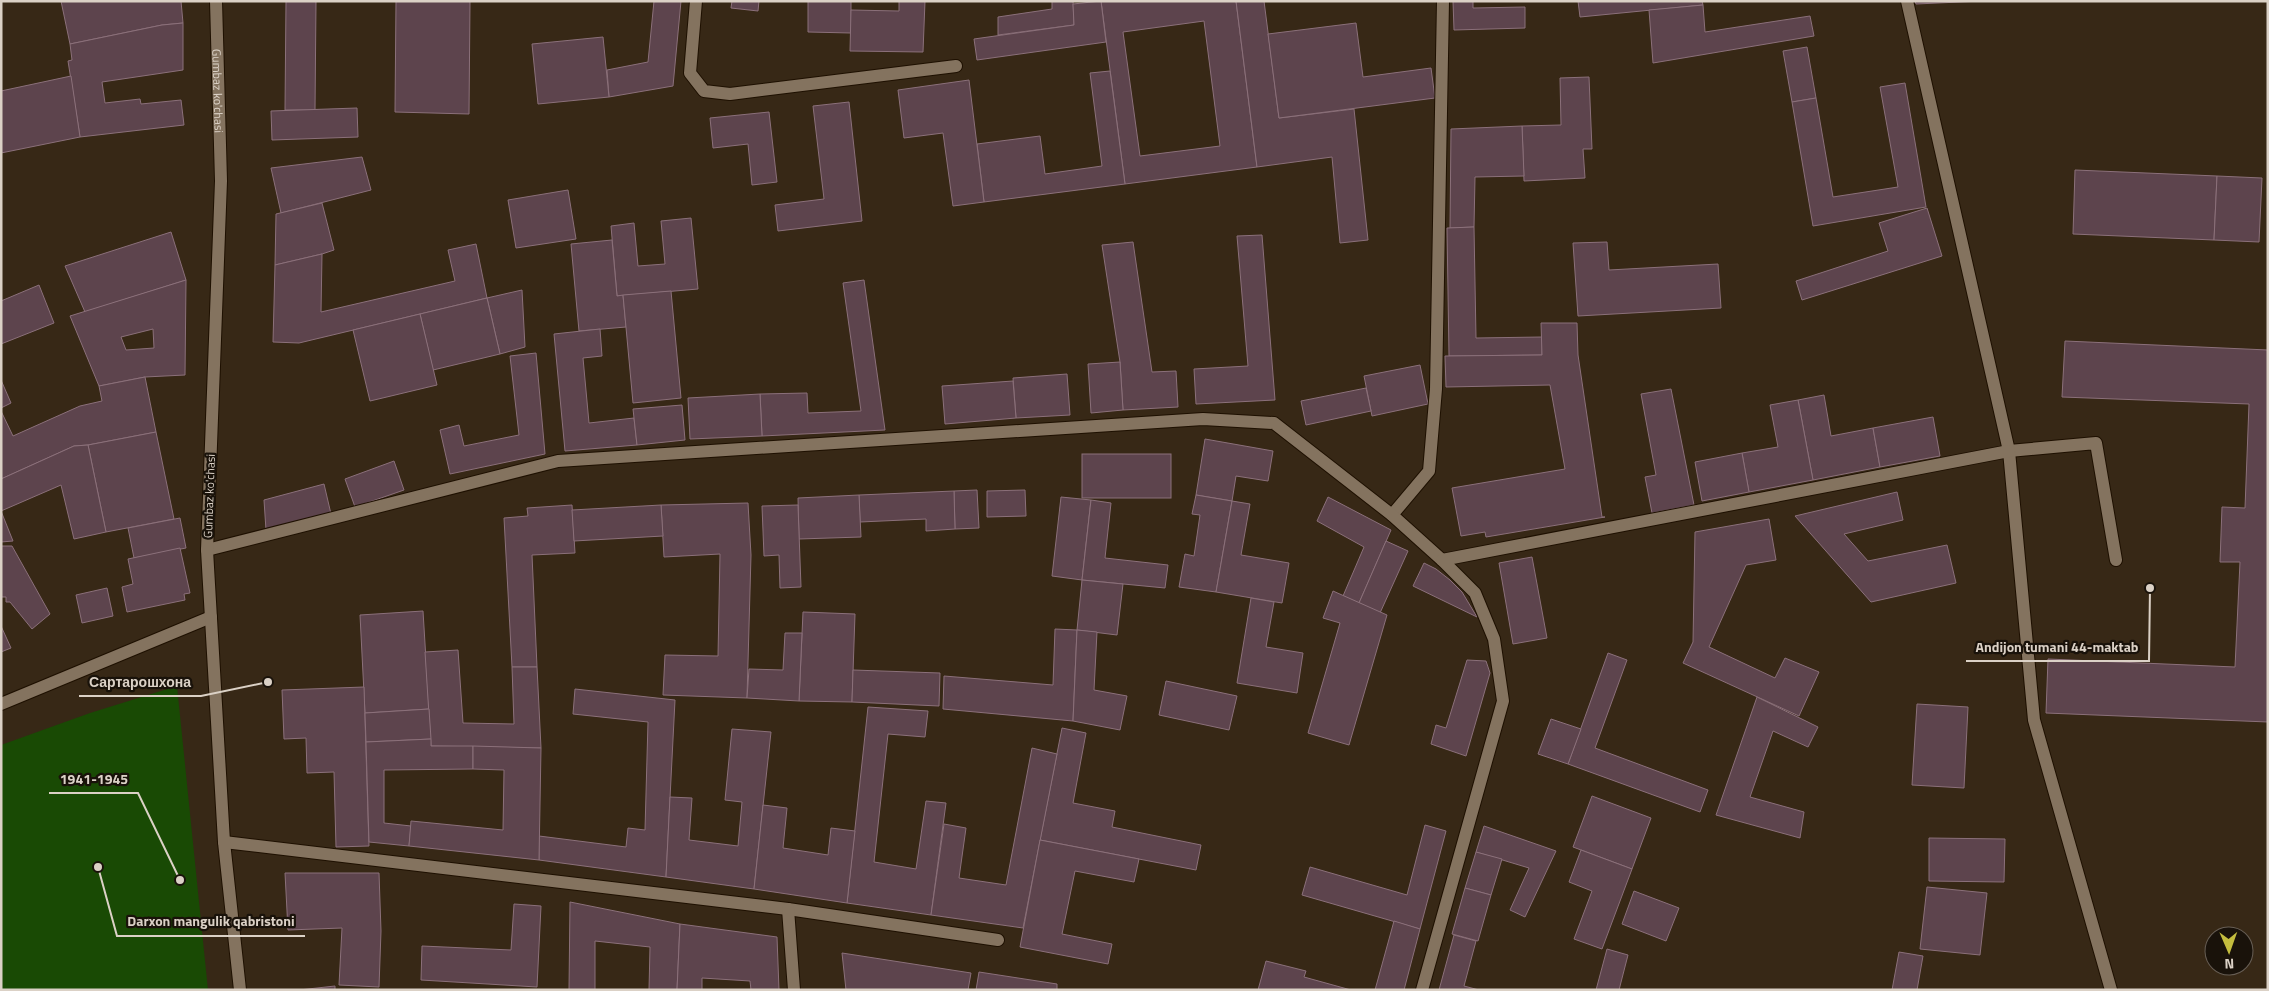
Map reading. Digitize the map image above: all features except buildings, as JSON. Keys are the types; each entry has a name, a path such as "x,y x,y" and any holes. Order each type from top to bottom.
{"street":[{"name":"Gumbaz ko'chasi","path":"216,1 221,181 206,550 224,842 240,990"},
{"path":"696,1 690,73 704,91 730,94 956,66"},
{"path":"1392,515 1429,471 1436,389 1444,1"},
{"path":"1906,1 2009,451 2034,720 2111,990"},
{"path":"206,550 558,461 1203,418 1274,423 1392,515 1475,592 1494,640 1503,701 1422,990"},
{"path":"1442,560 2009,451 2096,443 2116,560"},
{"path":"1,704 211,617"},
{"path":"224,842 788,909 998,940"},
{"path":"788,909 794,990"}],"green space":[{"path":"177,686 208,990 1,990 1,745 90,713"}],"place":[{"name":"Andijon tumani 44-maktab","path":"2150,588"},
{"name":"Сартарошхона","path":"268,682"},
{"name":"Darxon mangulik qabristoni","path":"98,867"},
{"name":"1941-1945","path":"180,880"}]}
